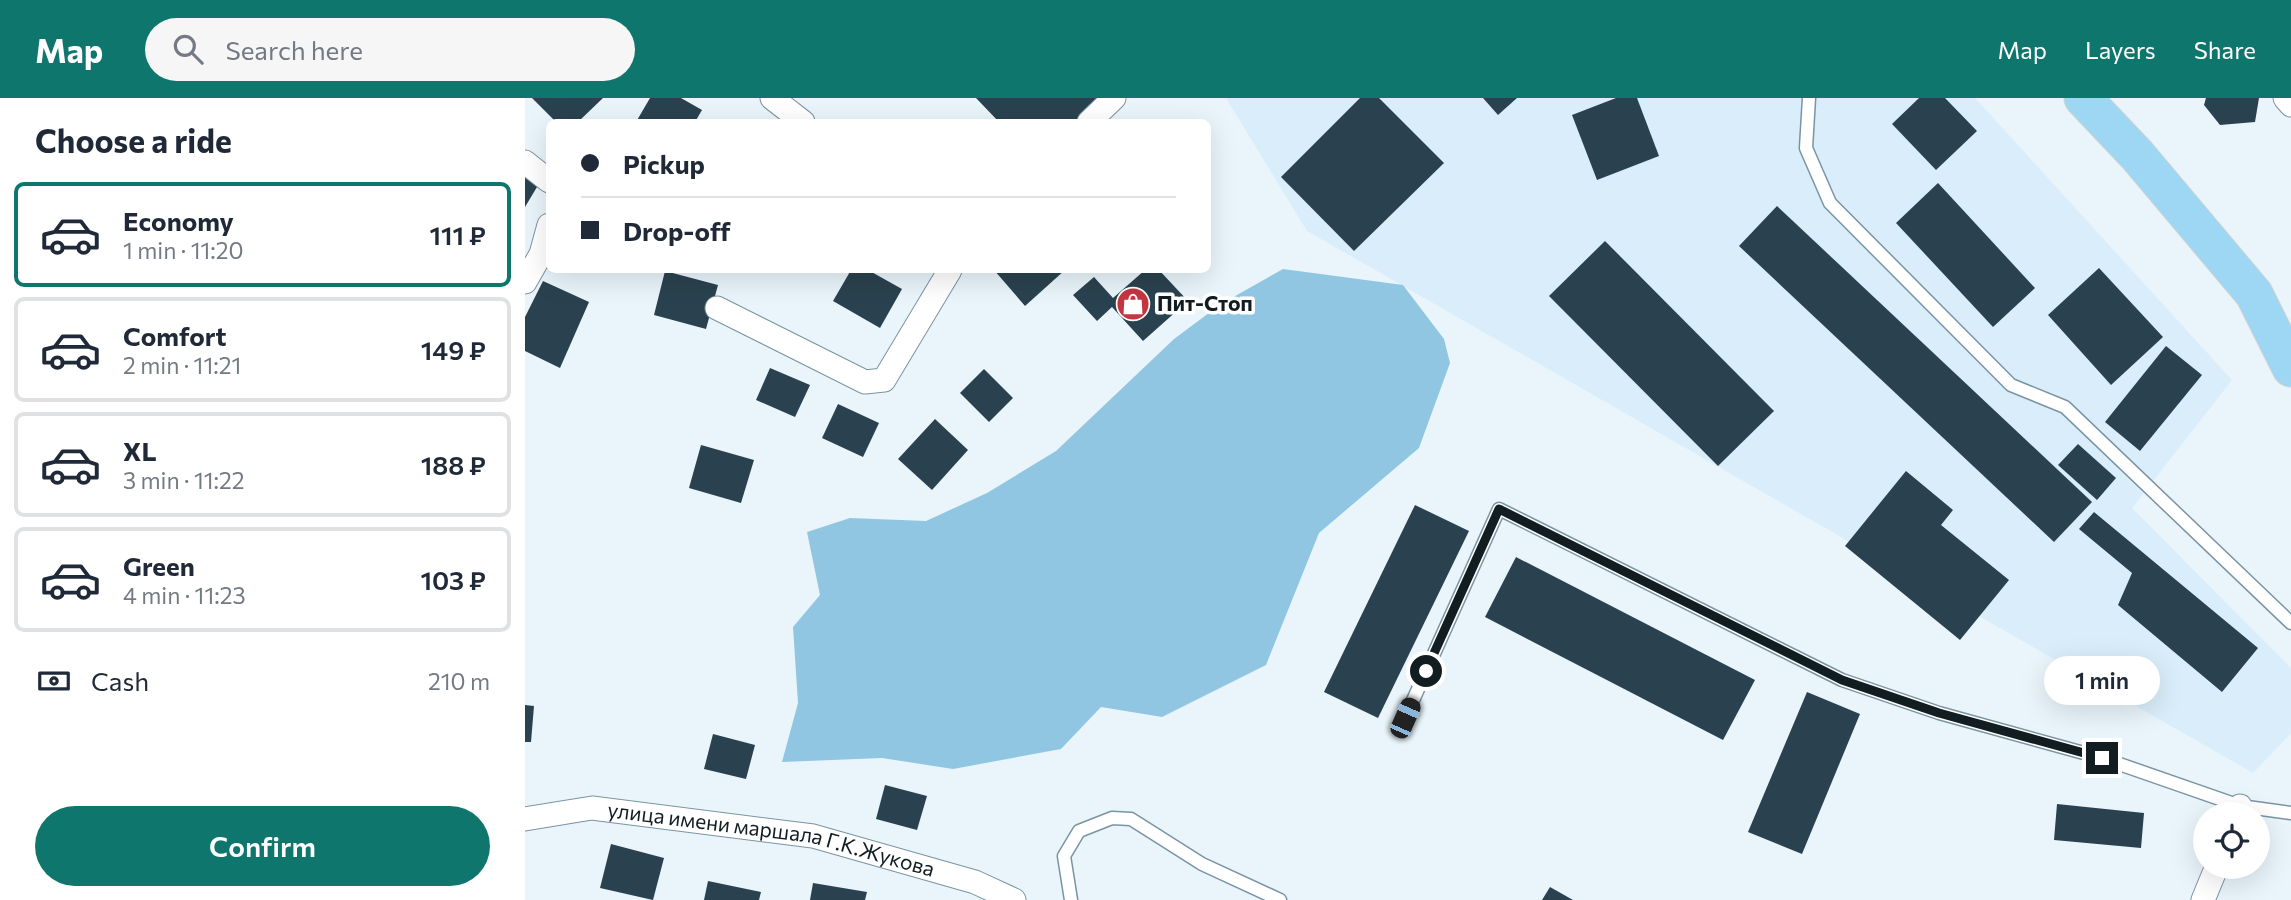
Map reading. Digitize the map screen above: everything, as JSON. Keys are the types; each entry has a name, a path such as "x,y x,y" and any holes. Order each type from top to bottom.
{"main road":[{"path":"2100,104 2137,155 2254,294 2291,368"}],"street":[{"path":"772,98 799,119"},
{"path":"1092,119 1114,98"},
{"path":"2285,98 2291,105"},
{"path":"525,162 546,179"},
{"path":"525,282 541,254 546,236"},
{"path":"717,308 865,382 884,380 948,273"},
{"name":"улица имени маршала Г.К.Жукова","path":"525,820 592,808 813,836 975,882 1014,900"},
{"path":"2203,900 2212,879"}],"lane":[{"path":"1809,98 1807,148 1830,203 2011,385 2066,407 2291,622"},
{"path":"1405,718 1499,509 1842,680 1939,713 2102,758 2218,802"},
{"path":"2270,812 2291,813"},
{"path":"1070,900 1064,856 1079,831 1112,818 1131,819 1202,864 1280,900"}],"shaded area":[{"path":"1226,98 1975,98 2232,380 2132,508 2291,668 2291,733 2253,773 1307,231"},
{"path":"1283,269 1403,285 1444,339 1450,363 1419,448 1319,533 1266,665 1162,717 1101,707 1061,749 953,769 882,758 782,762 798,703 793,627 820,595 807,532 850,518 926,521 987,493 1056,451 1174,339 1221,304"}],"building":[{"path":"532,98 603,98 581,119 553,119"},
{"path":"650,98 681,98 702,110 697,119 638,119"},
{"path":"976,98 1104,98 1081,119 996,119"},
{"path":"1360,98 1379,98 1444,163 1354,251 1281,177"},
{"path":"1483,98 1517,98 1498,115"},
{"path":"1616,98 1637,98 1659,156 1597,180 1572,115"},
{"path":"1919,98 1945,98 1977,131 1936,170 1892,124"},
{"path":"2206,98 2259,98 2255,122 2220,125 2204,105"},
{"path":"525,173 540,182 525,207"},
{"path":"1938,183 2035,288 1993,327 1896,223"},
{"path":"1777,206 2092,502 2054,542 1739,246"},
{"path":"1605,241 1774,411 1718,466 1549,296"},
{"path":"2099,268 2163,337 2111,385 2048,315"},
{"path":"664,273 718,285 706,329 654,315"},
{"path":"849,273 873,273 902,289 880,328 833,301"},
{"path":"997,273 1062,273 1025,306"},
{"name":"Пит-Стоп","path":"1142,273 1162,273 1188,301 1143,341 1112,307 1097,321 1073,295 1094,277 1113,298"},
{"path":"543,281 589,302 560,368 525,351 525,317"},
{"path":"2166,346 2202,375 2140,451 2105,422"},
{"path":"770,368 810,385 795,417 756,400"},
{"path":"984,369 1013,398 989,422 960,393"},
{"path":"838,404 879,423 863,457 822,438"},
{"path":"935,419 968,450 932,490 898,459"},
{"path":"2078,444 2116,478 2097,500 2058,465"},
{"path":"701,445 754,460 741,503 689,488"},
{"path":"1906,471 1953,510 1941,525 2009,580 1960,640 1845,546"},
{"path":"1415,505 1469,531 1378,718 1324,692"},
{"path":"2094,512 2258,648 2222,692 2118,605 2132,573 2079,529"},
{"path":"1516,557 1755,680 1723,740 1485,617"},
{"path":"1807,692 1860,714 1802,854 1748,832"},
{"path":"525,705 534,706 531,742 525,742"},
{"path":"713,734 755,745 746,779 704,769"},
{"path":"885,785 927,796 917,830 876,819"},
{"path":"2057,804 2144,813 2141,848 2054,840"},
{"path":"611,844 664,858 653,900 600,888"},
{"path":"708,881 761,892 759,900 704,900"},
{"path":"813,883 867,892 865,900 810,900"},
{"path":"1550,887 1573,900 1542,900"}],"place":[{"name":"Пит-Стоп","path":"1133,304"}],"route":[{"path":"1426,671 1499,509 1842,680 1939,713 2102,758"}]}
